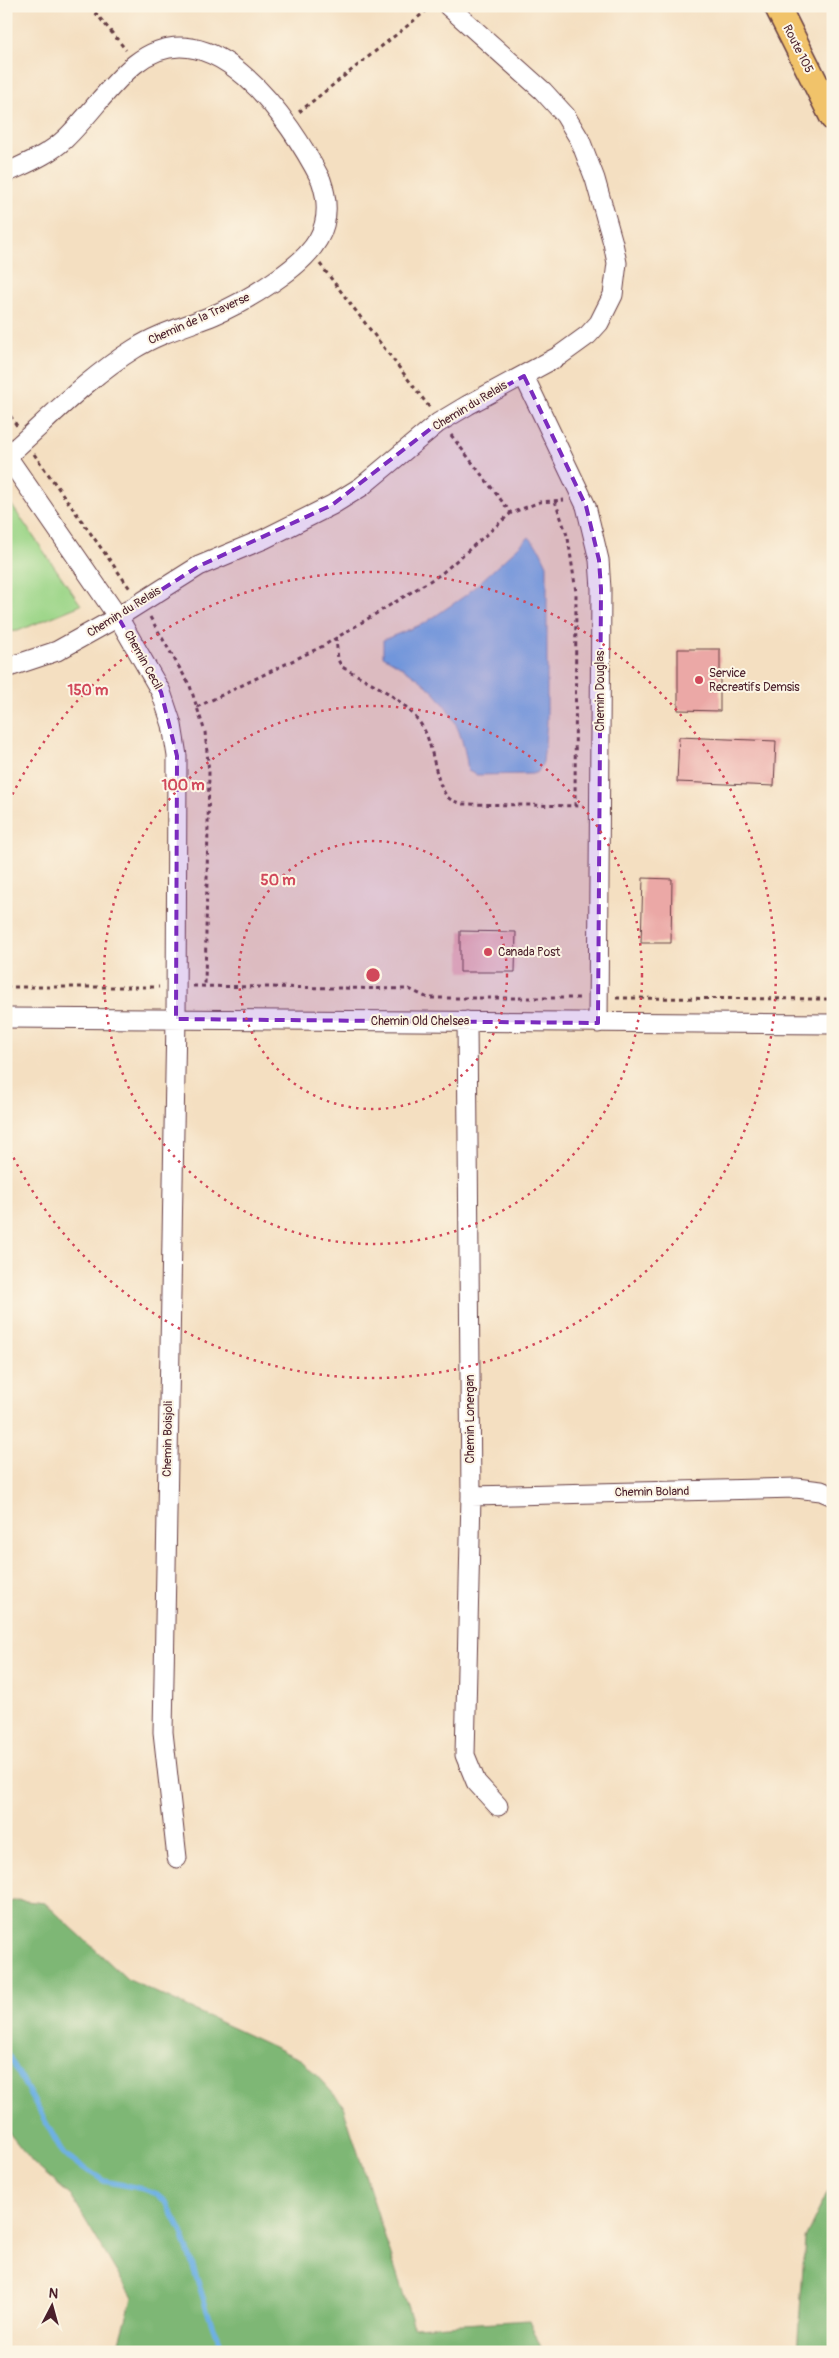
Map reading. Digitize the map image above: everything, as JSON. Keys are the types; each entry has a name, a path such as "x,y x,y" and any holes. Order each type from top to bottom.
{"main road":[{"name":"Route 105","path":"776,6 833,118"}],"street":[{"name":"Chemin du Relais","path":"6,668 56,651 118,617 199,566 273,535 332,505 361,487 441,422 575,345 599,323 608,309 616,279 613,242 595,179 580,140 565,115 543,91 448,6"},
{"name":"Chemin de la Traverse","path":"6,173 39,157 65,139 113,86 137,63 158,52 171,49 199,50 213,53 244,75 285,123 311,162 324,190 326,212 319,240 310,252 289,272 246,300 213,316 168,332 134,349 80,390 6,456"},
{"name":"Chemin Douglas","path":"524,376 582,497 595,536 601,589 598,1023"},
{"name":"Chemin Cecil","path":"6,456 118,617 161,692 172,726 177,756 178,797 176,1020"},
{"name":"Chemin Old Chelsea","path":"6,1018 833,1024"},
{"name":"Chemin Boisjoli","path":"176,1020 163,1732 177,1858"},
{"name":"Chemin Lonergan","path":"467,1021 471,1496 465,1754 476,1782 498,1806"},
{"name":"Chemin Boland","path":"471,1496 796,1488 821,1491 833,1496"}],"path":[{"path":"90,6 137,63"},
{"path":"285,123 431,6"},
{"path":"310,252 511,513"},
{"path":"197,707 336,637 441,574 511,513 540,502 582,497"},
{"path":"555,501 568,538 576,592 575,806"},
{"path":"336,637 338,660 342,667 386,691 400,702 423,728 444,790 451,800 463,804 599,807"},
{"path":"6,987 100,988 176,986 409,989 428,998 833,999"}],"highlighted area":[{"path":"524,376 586,506 599,560 601,589 598,1023 176,1019 177,756 161,692 118,617 199,566 332,505 438,423"}],"green space":[{"path":"6,497 81,605 18,631 6,632"},
{"path":"17,1900 45,1903 127,1979 302,2060 342,2103 414,2327 529,2320 543,2352 117,2352 132,2298 71,2196 33,2163 6,2129 6,1903"},
{"path":"833,2186 833,2352 797,2352 805,2239 828,2191"}],"water":[{"path":"529,537 540,550 547,565 547,723 543,762 538,772 532,774 477,775 468,771 459,731 442,701 416,677 383,656 383,640 425,623 466,595"}],"building":[{"name":"Service Recreatifs Demsis","path":"678,649 720,649 720,711 678,710"},
{"path":"679,737 776,741 774,786 677,782"},
{"path":"643,878 672,879 671,943 641,943"},
{"name":"Canada Post","path":"460,931 516,932 515,972 460,972"}],"waterway":[{"path":"6,2051 64,2155 104,2181 144,2189 157,2194 166,2202 181,2230 213,2328 225,2352"}],"place":[{"name":"Service Recreatifs Demsis","path":"699,680"},
{"name":"Canada Post","path":"488,952"}]}
